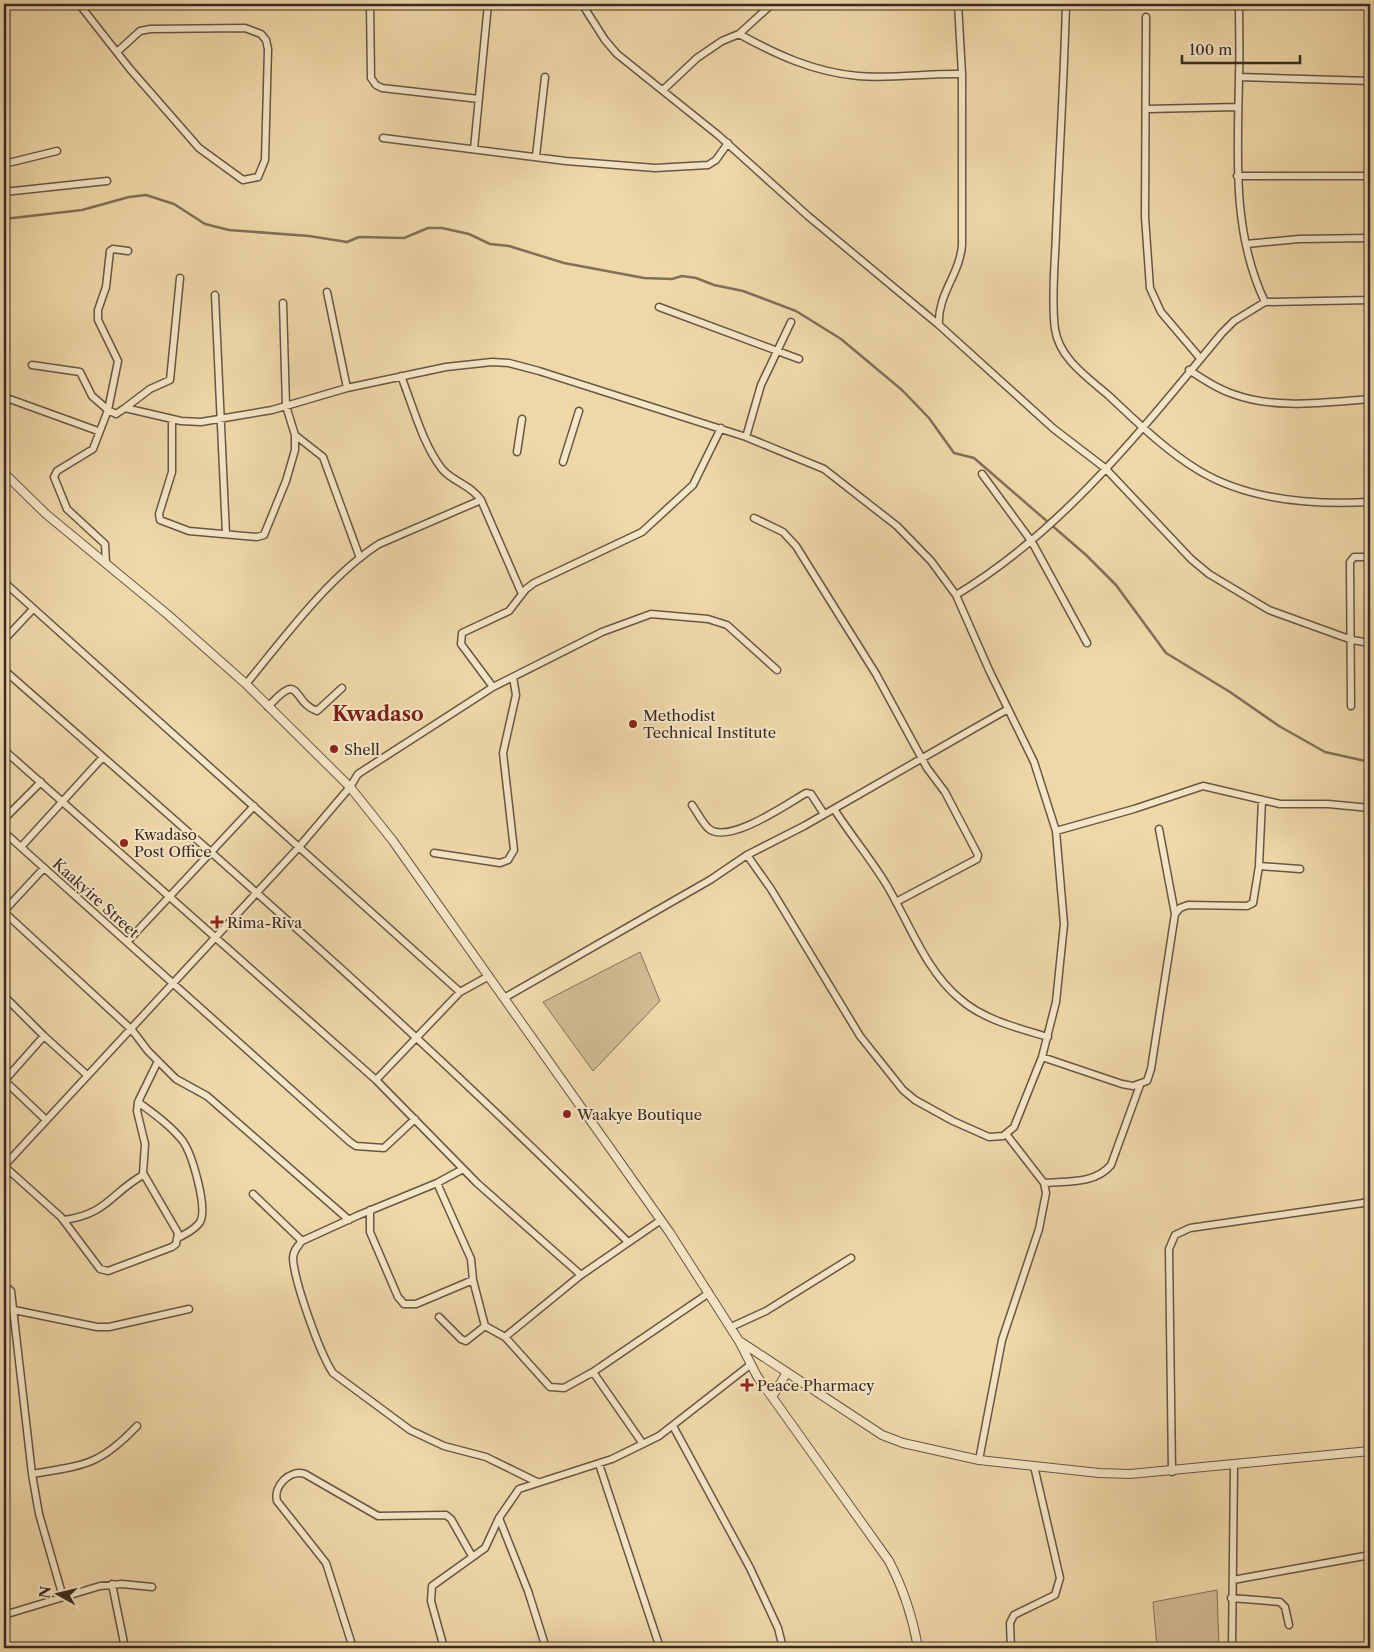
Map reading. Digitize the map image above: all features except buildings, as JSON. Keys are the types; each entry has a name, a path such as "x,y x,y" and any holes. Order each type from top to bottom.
{"street":[{"path":"79,4 118,52 207,155 243,180 258,176 265,160 267,106 268,49 266,40 261,34 245,28 150,29 140,31 118,52"},
{"path":"370,4 372,78 376,85 382,88 479,99"},
{"path":"474,149 488,4"},
{"path":"582,4 605,40 617,54 728,143 808,216 939,325 1054,428 1105,468 1191,559 1209,574 1269,610 1352,640 1370,643"},
{"path":"663,90 697,58 722,41 739,34 772,4"},
{"path":"939,325 940,305 960,257 962,246 962,74 958,4"},
{"path":"1066,4 1056,222 1055,329 1064,353 1072,363 1142,426 1196,469 1213,479 1238,488 1275,496 1319,502 1370,502"},
{"path":"1239,4 1237,176 1241,218 1246,244 1252,269 1265,302"},
{"path":"1146,17 1145,217 1150,288 1161,312 1200,358"},
{"path":"739,34 781,57 823,71 858,76 962,74"},
{"path":"536,156 545,77"},
{"path":"1239,77 1370,80"},
{"path":"1147,109 1238,107"},
{"path":"383,138 656,168 697,166 716,160 728,143"},
{"path":"4,164 57,151"},
{"path":"1237,176 1370,176"},
{"path":"4,192 107,181"},
{"path":"1246,244 1299,239 1370,238"},
{"path":"106,563 106,544 66,509 54,480 57,471 93,449 98,431 108,410 118,361 99,326 98,314 106,287 110,251 113,249 128,251"},
{"path":"32,365 80,372 92,396 108,410 116,414 150,389 170,380 180,278"},
{"path":"326,292 347,388"},
{"path":"215,294 226,534"},
{"path":"956,596 1032,542 1105,468 1189,370 1234,321 1265,302 1370,300"},
{"path":"172,418 172,472 159,514 160,520 189,532 258,537 264,535 294,454 295,435 286,406 283,303"},
{"path":"659,306 777,349 799,359"},
{"path":"746,437 761,385 790,322"},
{"path":"125,408 200,422 220,420 286,406 347,388 401,376 481,362 509,363 720,428 811,463 837,479 897,526 932,561 956,596 1041,780 1056,831 1064,924 1056,1002 1042,1057 1014,1127 1006,1134 996,1138 989,1137 915,1100 904,1090 860,1036 771,889 747,856"},
{"path":"1189,370 1232,394 1268,402 1306,403 1370,399"},
{"path":"401,376 427,442 443,470 471,488 481,500 522,594"},
{"path":"4,397 98,431"},
{"path":"562,462 579,411"},
{"path":"517,452 522,419"},
{"path":"493,687 461,644 460,636 462,633 509,611 522,594 534,583 642,532 694,485 720,428"},
{"path":"295,435 323,457 360,558"},
{"path":"4,472 46,514 106,563 246,684 350,787 393,841 661,1220 739,1341 750,1366 889,1561 897,1576 918,1648"},
{"path":"982,474 1032,542 1087,643"},
{"path":"246,684 316,601 360,558 379,544 481,500"},
{"path":"754,518 783,532 796,546 876,674 927,768 945,792 978,856 974,860 896,902"},
{"path":"1351,706 1350,562 1354,557 1370,556"},
{"path":"4,582 460,992"},
{"path":"4,640 33,609"},
{"path":"138,1102 171,1127 184,1142 193,1160 201,1206 201,1221 178,1238 172,1246 108,1271 100,1269 64,1220 4,1166 45,1119 132,1030 172,983 300,847 350,787 358,774 493,687 602,632 651,614 708,619 727,625 777,670"},
{"path":"4,670 211,852 416,1037 544,1158 628,1242"},
{"path":"434,854 500,862 508,860 514,850 503,753 516,695 513,677"},
{"path":"268,707 282,691 288,689 294,690 312,709 317,711 342,688"},
{"path":"504,998 710,880 747,856 834,809 1008,709"},
{"path":"4,750 216,936 376,1080 463,1169 581,1275"},
{"path":"21,847 103,757"},
{"path":"4,819 40,782"},
{"path":"1056,831 1134,809 1203,786 1290,805 1328,804 1370,808"},
{"path":"692,805 708,828 716,832 737,831 806,793 810,794 824,814"},
{"path":"1044,1183 1092,1179 1103,1175 1111,1165 1140,1085 1147,1080 1151,1069 1170,952 1172,921 1180,908 1188,905 1250,906 1255,899 1259,866 1262,800"},
{"path":"127,942 254,806"},
{"path":"834,809 896,902 930,963 948,988 962,1001 1002,1022 1048,1037"},
{"path":"1159,829 1175,914"},
{"name":"Kaakyire Street","path":"4,832 350,1142 356,1146 384,1148 415,1119"},
{"path":"1259,866 1300,869"},
{"path":"44,868 4,911 132,1030 176,1080 207,1096 349,1220"},
{"path":"376,1080 460,992 489,976"},
{"path":"4,996 87,1075"},
{"path":"44,1036 4,1080 45,1119"},
{"path":"1042,1057 1122,1084 1140,1085"},
{"path":"158,1061 138,1102 137,1111 145,1144 143,1176 175,1228 178,1238"},
{"path":"979,1460 1002,1340 1039,1229 1046,1193 1044,1183 1006,1134"},
{"path":"463,1169 437,1183 370,1210 302,1241 296,1248 293,1257 297,1274 313,1330 325,1360 333,1373 410,1430 444,1446 486,1457 537,1482"},
{"path":"64,1220 94,1213 106,1206 124,1187 143,1176"},
{"path":"437,1183 468,1252 485,1326 504,1337 550,1387 564,1388 593,1372 709,1293"},
{"path":"253,1194 302,1241"},
{"path":"1172,1472 1170,1249 1175,1234 1190,1228 1370,1202"},
{"path":"370,1210 370,1232 398,1297 404,1304 416,1304 473,1280"},
{"path":"504,1337 581,1275 661,1220"},
{"path":"730,1327 766,1311 851,1258"},
{"path":"4,1285 11,1290 32,1474 39,1514 63,1597"},
{"path":"14,1310 98,1327 109,1327 189,1309"},
{"path":"439,1318 461,1339 466,1341 485,1326"},
{"path":"739,1341 786,1374 882,1435 923,1449 979,1460 1099,1473 1172,1472 1370,1451"},
{"path":"444,1648 430,1592 437,1581 487,1545 500,1518 516,1492 537,1482 599,1464 642,1444 673,1426 750,1366"},
{"path":"593,1372 642,1444"},
{"path":"772,1398 786,1374"},
{"path":"32,1474 93,1462 118,1445 137,1426"},
{"path":"673,1426 750,1568 778,1628 783,1648"},
{"path":"599,1464 660,1648"},
{"path":"1011,1648 1010,1623 1014,1615 1055,1595 1060,1578 1034,1466"},
{"path":"1232,1648 1234,1466"},
{"path":"353,1648 326,1563 277,1501 278,1487 290,1474 295,1472 304,1474 378,1516 446,1515 451,1519 472,1556"},
{"path":"500,1518 528,1591 546,1648"},
{"path":"1233,1580 1370,1555"},
{"path":"112,1584 124,1648"},
{"path":"4,1615 112,1584 152,1587"},
{"path":"1232,1598 1280,1602 1285,1607 1289,1625"}],"shaded area":[{"path":"640,952 660,1001 593,1071 543,1002"},
{"path":"1217,1590 1219,1648 1157,1648 1153,1602"}],"waterway":[{"path":"4,219 82,210 129,197 146,195 174,204 205,224 229,230 309,236 347,242 359,237 404,238 428,228 442,228 469,234 490,244 509,246 564,263 644,278 672,279 682,276 696,278 714,285 743,291 796,311 841,339 902,390 929,418 954,453 974,458 1086,555 1116,585 1166,653 1230,692 1279,726 1325,752 1370,762"}],"place":[{"name":"Methodist Technical Institute","path":"633,724"},
{"name":"Shell","path":"334,749"},
{"name":"Kwadaso Post Office","path":"124,843"},
{"name":"Rima-Riva","path":"217,922"},
{"name":"Waakye Boutique","path":"567,1114"},
{"name":"Peace Pharmacy","path":"747,1385"}],"district":[{"name":"Kwadaso","path":"378,714"}]}
